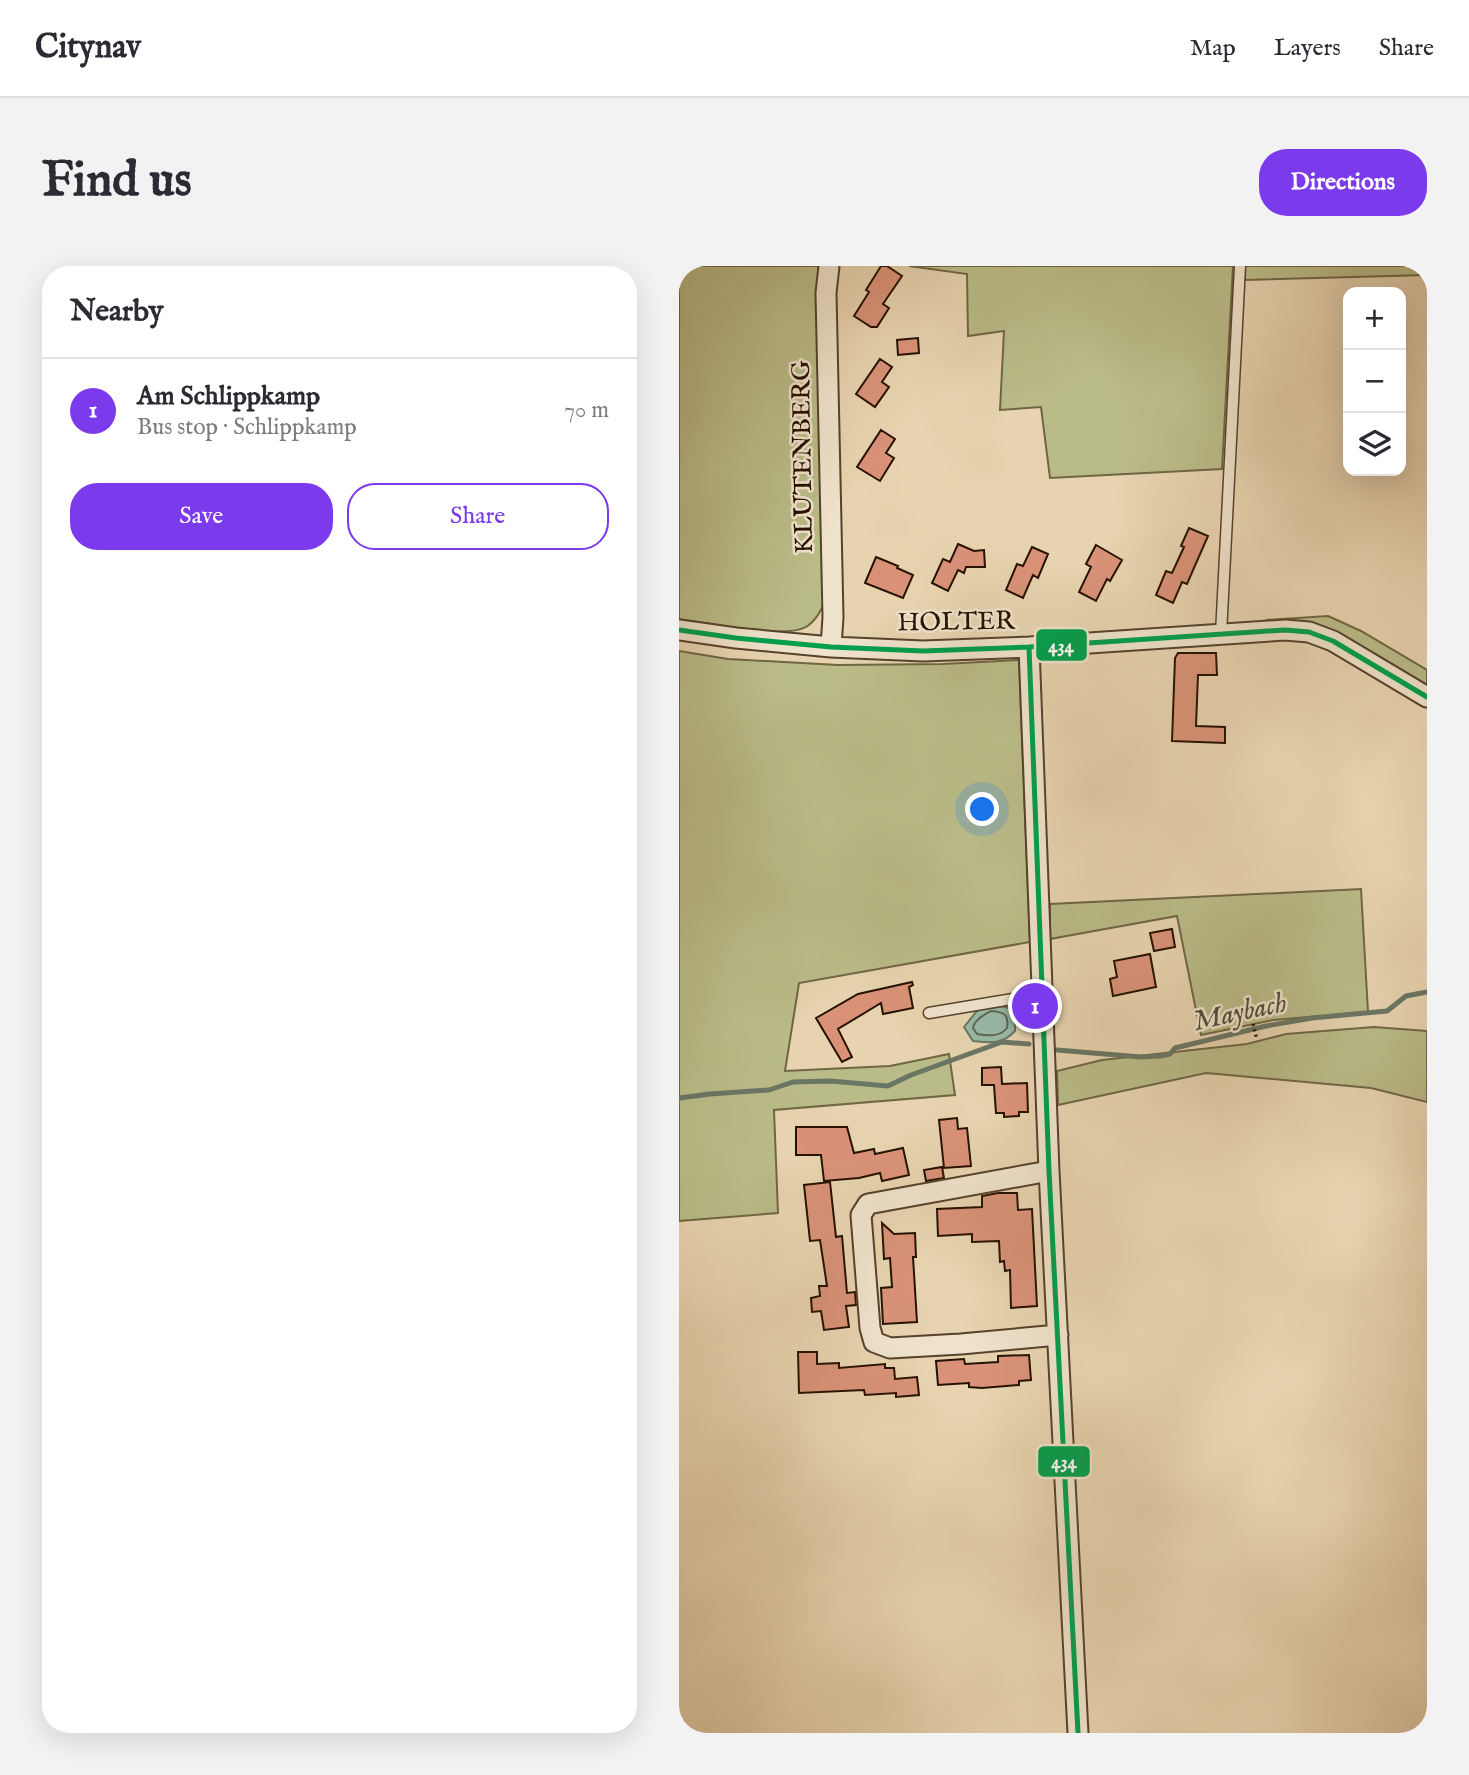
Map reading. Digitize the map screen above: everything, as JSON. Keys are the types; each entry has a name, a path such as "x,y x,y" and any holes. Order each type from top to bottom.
{"street":[{"name":"KLUTENBERG","path":"829,266 826,293 833,617 831,647"},
{"name":"HOLTER","path":"679,630 831,647 923,651 1285,630 1309,632 1333,641 1427,697"},
{"path":"1028,647 1049,1171 1078,1733"},
{"path":"1049,1171 868,1204 861,1215 870,1328 874,1342 890,1348 1058,1335"}],"lane":[{"path":"1220,634 1240,266"},
{"path":"929,1013 1043,993"}],"path":[{"path":"1253,1024 1257,1040"}],"shaded area":[{"path":"679,266 821,266 826,600 806,627 764,631 679,619"},
{"path":"909,266 1233,266 1222,469 1050,478 1041,407 1000,410 1004,331 968,336 967,274"},
{"path":"1245,266 1427,266 1427,275 1245,280"},
{"path":"1328,616 1361,631 1427,670 1427,689 1366,649 1333,632 1298,621 1266,620"},
{"path":"679,651 728,659 838,665 1019,660 1030,942 799,983 785,1071 890,1066 949,1054 955,1095 774,1110 778,1213 679,1221"},
{"path":"1361,889 1368,1012 1273,1020 1201,1035 1177,916 1050,939 1050,904"},
{"path":"1374,1027 1427,1031 1427,1102 1371,1088 1206,1073 1058,1105 1057,1071 1102,1060 1247,1044 1286,1034"}],"water":[{"path":"989,1004 1007,1007 1013,1013 1015,1031 1001,1041 973,1041 964,1027 976,1012"}],"building":[{"path":"881,266 887,266 902,276 883,304 889,308 877,327 871,327 854,316"},
{"path":"918,338 919,353 898,355 897,340"},
{"path":"880,359 892,367 882,382 889,387 875,407 856,394"},
{"path":"881,430 895,439 886,453 894,458 880,481 857,467"},
{"path":"1189,528 1208,536 1187,584 1182,582 1173,603 1156,595 1166,571 1172,573"},
{"path":"958,544 974,551 984,550 985,567 966,567 964,573 958,570 948,591 932,583 943,559 950,562"},
{"path":"1096,545 1122,560 1110,581 1107,579 1096,601 1079,592 1091,567 1086,564"},
{"path":"1032,547 1048,554 1038,578 1033,575 1023,598 1006,590 1017,564 1023,566"},
{"path":"876,557 913,575 903,598 865,583"},
{"path":"1178,653 1216,653 1217,675 1198,675 1196,726 1225,727 1225,743 1172,741 1175,658"},
{"path":"1172,929 1175,947 1154,951 1150,933"},
{"path":"1150,954 1156,987 1113,996 1110,979 1117,977 1114,961"},
{"path":"912,982 913,985 909,987 913,1008 883,1014 881,1003 838,1029 852,1057 842,1062 816,1018 858,994"},
{"path":"1001,1067 1002,1084 1027,1083 1028,1112 1004,1117 1004,1113 996,1113 994,1085 982,1085 982,1068"},
{"path":"957,1118 958,1129 967,1128 971,1166 944,1168 939,1120"},
{"path":"796,1127 847,1127 854,1153 874,1149 875,1154 903,1148 909,1175 882,1181 880,1173 824,1181 821,1155 796,1155"},
{"path":"942,1167 944,1178 926,1181 924,1170"},
{"path":"830,1182 836,1237 842,1236 847,1293 855,1292 856,1305 846,1306 849,1327 824,1330 821,1311 812,1312 811,1298 820,1296 819,1286 827,1286 820,1240 810,1241 804,1185"},
{"path":"1017,1193 1018,1210 1032,1209 1037,1306 1011,1308 1010,1270 1005,1271 1004,1261 1000,1262 999,1241 972,1242 972,1234 938,1236 937,1209 982,1207 982,1196"},
{"path":"882,1223 894,1234 915,1233 916,1257 913,1257 917,1322 883,1324 881,1288 892,1287 890,1258 884,1259"},
{"path":"798,1352 817,1352 817,1364 839,1363 839,1368 885,1364 885,1368 894,1368 895,1379 917,1377 919,1395 865,1395 864,1390 799,1393"},
{"path":"1029,1355 1031,1380 1019,1381 1019,1385 982,1388 969,1387 969,1383 938,1385 936,1361 964,1359 965,1364 998,1362 998,1356"}],"waterway":[{"name":"Maybach","path":"1057,1050 1141,1057 1160,1056 1170,1054 1175,1048 1266,1026 1312,1018 1387,1011 1406,996 1427,992"},
{"name":"Maybach","path":"679,1098 769,1090 793,1082 830,1081 888,1086 1002,1042 1029,1044"}],"transit line":[{"name":"434","path":"679,630 831,647 923,651 1029,647 1285,630 1309,632 1333,641 1427,697"},
{"name":"434","path":"1029,647 1049,1171 1078,1733"}],"place":[{"name":"Am Schlippkamp","path":"1035,1006"}]}
